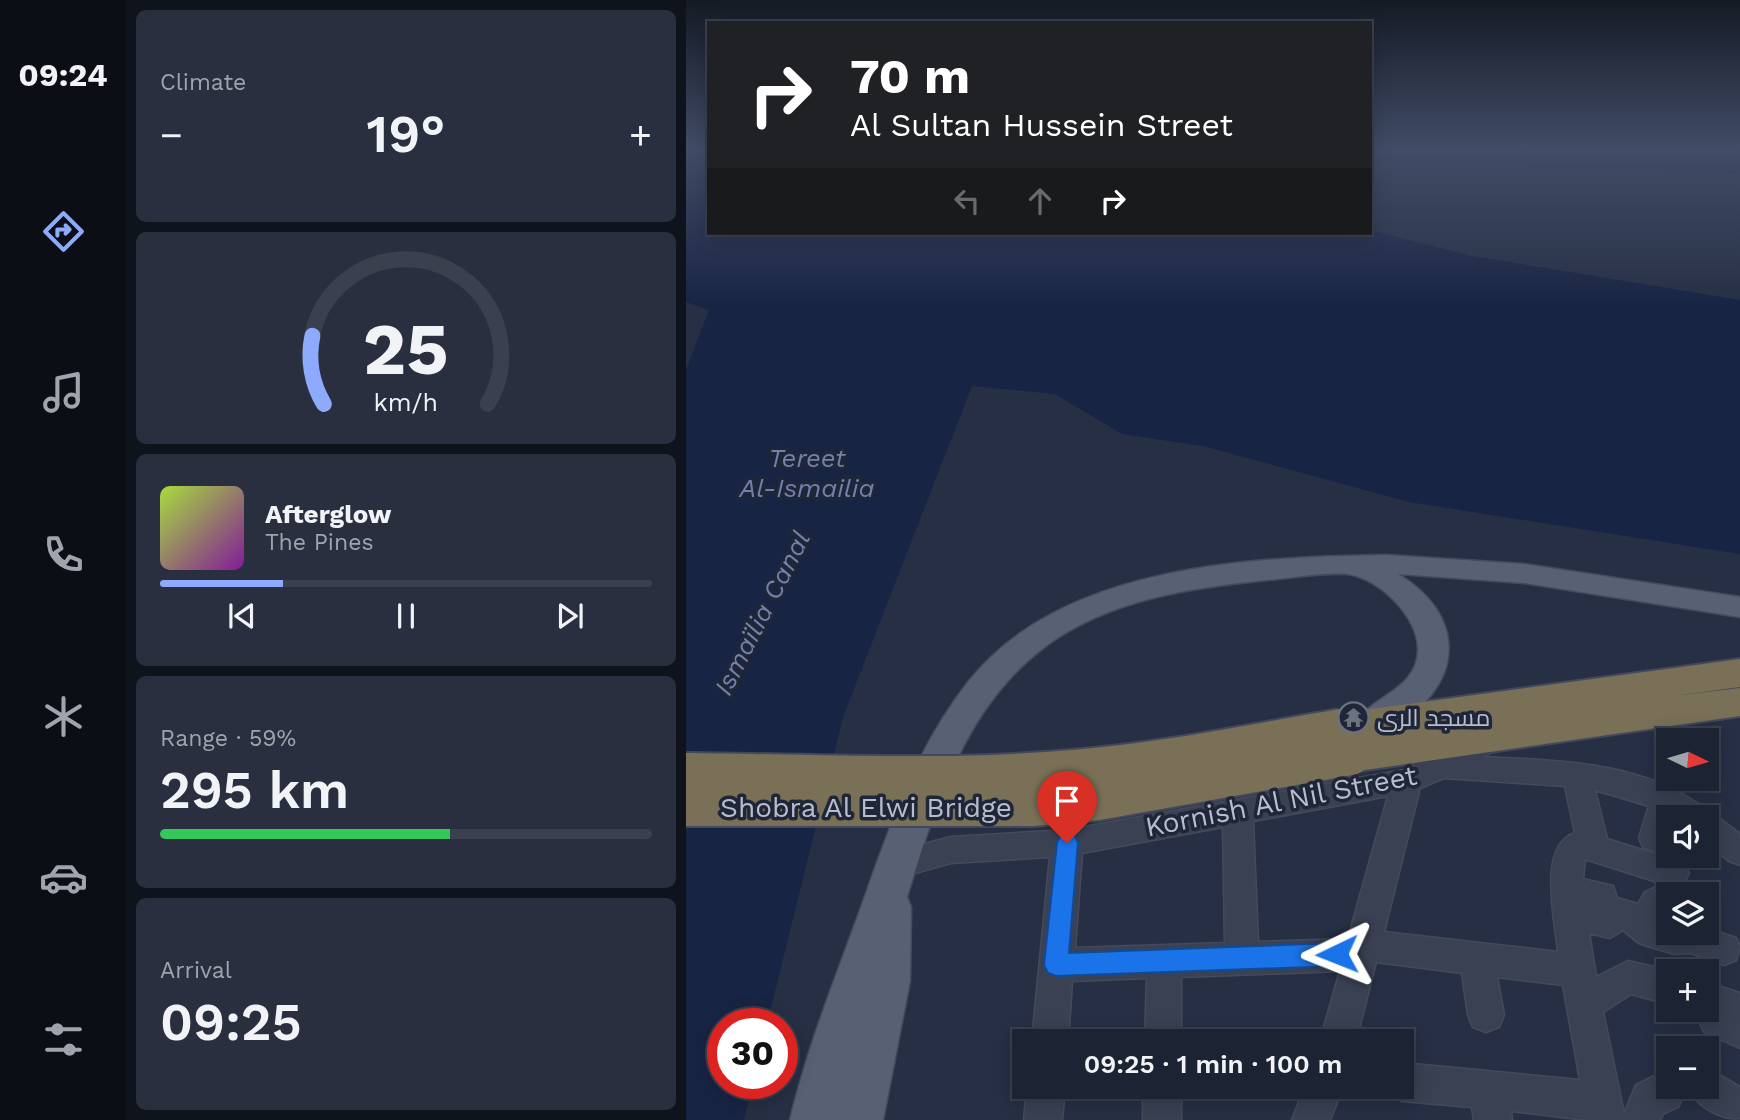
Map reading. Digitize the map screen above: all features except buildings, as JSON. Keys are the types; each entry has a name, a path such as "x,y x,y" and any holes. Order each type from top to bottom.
{"highway":[{"path":"1355,736 1740,673"},
{"name":"Kornish Al Nil Street","path":"1502,733 1740,702"},
{"name":"Shobra Al Elwi Bridge","path":"686,772 956,775 1039,772 1355,736 1502,733"},
{"name":"Shobra Al Elwi Bridge","path":"686,807 1032,807 1098,801 1355,736"}],"main road":[{"path":"815,1120 837,1038 918,798 968,706 1010,658 1055,625 1090,607 1143,590 1226,575 1350,565 1452,566 1522,573 1740,607"},
{"path":"1350,565 1372,572 1410,596 1427,621 1434,649 1432,667 1422,685 1407,701 1355,736"},
{"path":"858,1120 887,981 893,875"}],"street":[{"name":"Kornish Al Nil Street","path":"893,875 951,850 1067,843 1238,814 1407,780 1442,767 1502,733"},
{"path":"1442,767 1577,775 1623,783 1676,805"},
{"path":"1577,775 1594,848"},
{"path":"1341,1029 1407,780"},
{"path":"1654,838 1666,799"},
{"path":"1238,814 1242,958"},
{"path":"1719,835 1740,852"},
{"path":"1051,1029 1067,843"},
{"path":"1414,1085 1490,1105 1604,1110 1577,970 1569,903 1569,853 1580,844 1673,873"},
{"path":"1569,903 1602,896"},
{"path":"1569,903 1610,923 1615,911 1650,913 1651,932 1674,939 1691,938 1724,949"},
{"path":"1056,965 1242,958 1362,949 1477,957 1577,970"},
{"path":"1477,957 1486,1015"},
{"path":"1163,1029 1164,961"},
{"path":"1584,1003 1628,977 1656,984"},
{"path":"1641,1120 1649,1098 1656,1096"},
{"path":"1043,1120 1045,1099"},
{"path":"1162,1120 1163,1099"},
{"path":"1311,1120 1319,1099"}],"water":[{"path":"686,201 707,201 707,235 1372,235 1372,231 1472,256 1740,300 1740,554 1409,502 1203,446 1122,434 1055,394 972,386 843,717 771,1008 707,1008 707,1099 749,1099 744,1120 686,1120 686,370 709,310 686,302"}],"place":[{"name":"مسجد الرى","path":"1354,718"}],"route":[{"path":"1067,843 1056,965 1337,954"}],"water label":[{"name":"Tereet Al-Ismailia","path":"807,473"},
{"name":"Ismaïlia Canal","path":"762,613"}]}
